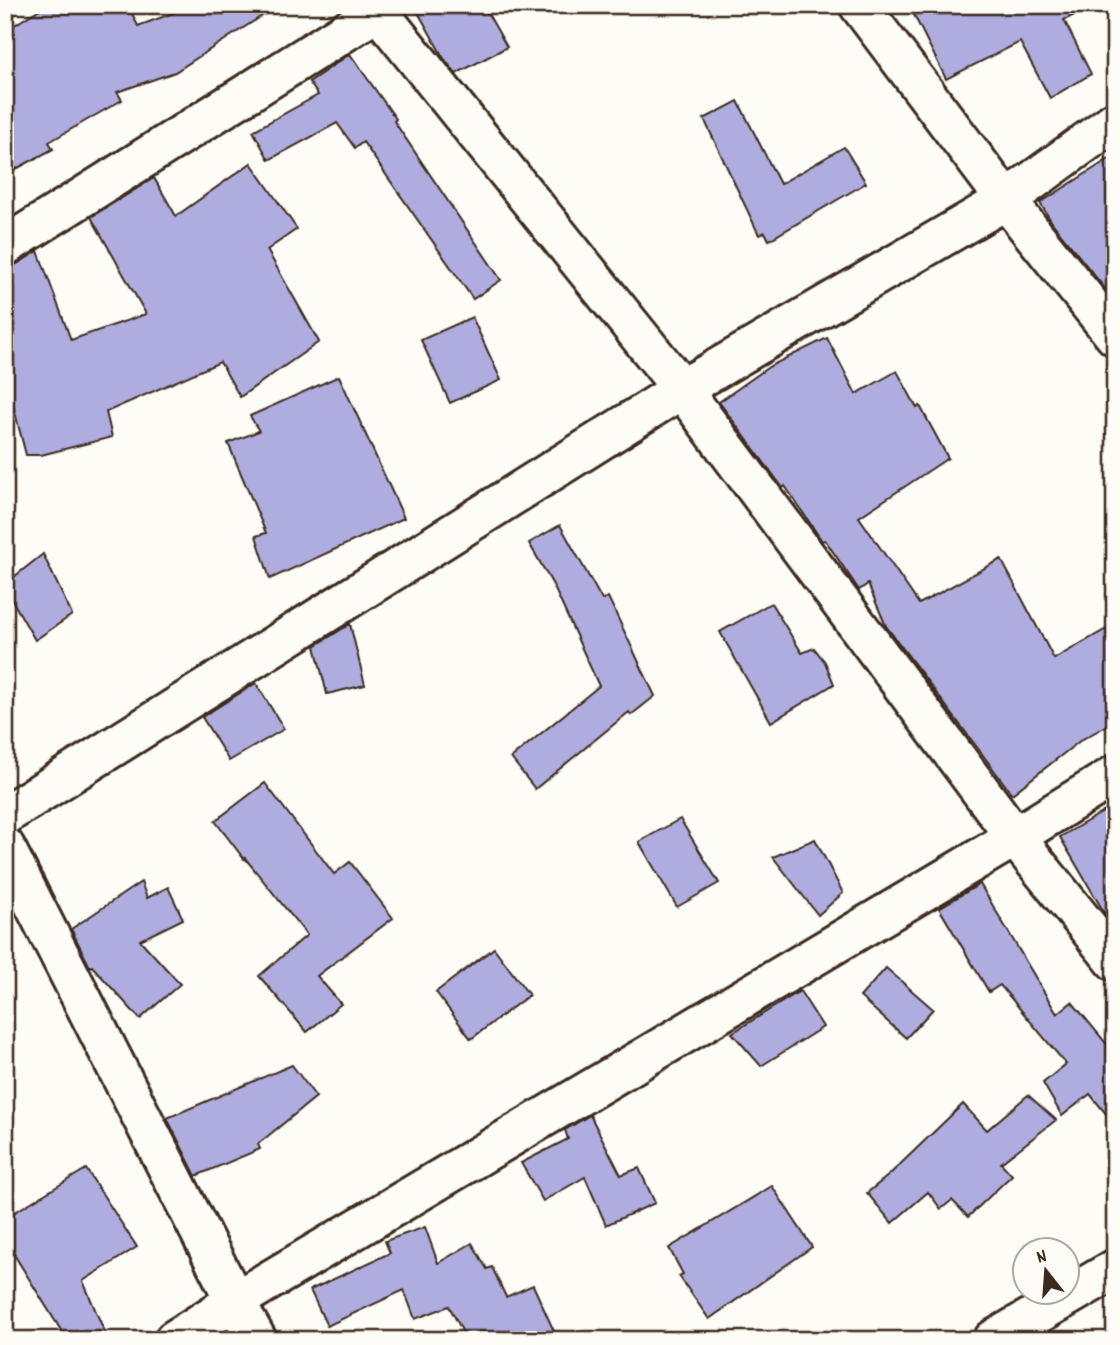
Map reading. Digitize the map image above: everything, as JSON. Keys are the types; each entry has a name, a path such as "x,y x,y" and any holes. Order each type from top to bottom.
{"street":[{"path":"859,5 1006,200 1115,336"},
{"path":"5,246 380,7 682,389 1015,837 1115,961"},
{"path":"5,815 682,389 1006,200 1115,121"},
{"path":"174,1340 1115,775"},
{"path":"5,847 257,1340"},
{"path":"993,1340 1115,1269"}],"building":[{"path":"46,5 128,5 138,26 195,5 279,5 175,72 117,92 122,100 49,142 53,149 5,175 5,31"},
{"path":"414,5 483,5 507,47 456,74 443,57"},
{"path":"909,5 1095,5 1064,20 1091,74 1050,98 1020,42 946,79"},
{"path":"350,54 396,119 394,121 501,280 473,299 363,142 355,148 337,123 269,160 253,131 318,95 309,82"},
{"path":"738,101 780,184 844,147 866,183 769,240 765,232 759,235 704,119"},
{"path":"1115,155 1115,301 1053,224 1040,203"},
{"path":"251,163 297,229 267,250 319,342 240,397 220,362 106,412 112,437 41,455 26,455 5,374 5,268 38,251 71,340 146,314 91,217 154,178 176,216"},
{"path":"472,317 501,380 450,403 421,340"},
{"path":"827,338 856,394 897,371 917,408 920,406 948,458 859,517 919,604 1001,559 1054,659 1115,624 1115,721 1081,740 1012,794 886,626 868,584 859,590 785,486 783,488 719,402 770,366"},
{"path":"339,376 404,518 270,579 256,536 266,533 228,443 259,431 250,416"},
{"path":"560,525 602,600 608,597 655,696 631,715 629,712 535,789 511,758 599,686 553,585 529,543"},
{"path":"43,554 72,615 35,640 5,584"},
{"path":"771,603 802,653 814,648 825,662 834,684 771,722 720,632"},
{"path":"350,624 365,685 327,694 315,646"},
{"path":"256,683 284,729 229,761 202,717"},
{"path":"265,783 334,874 350,862 393,918 317,976 341,1004 307,1032 259,976 307,935 215,821"},
{"path":"1115,805 1115,926 1105,914 1060,837"},
{"path":"680,819 719,883 677,907 639,842"},
{"path":"815,839 843,893 818,915 773,857"},
{"path":"141,882 147,898 168,887 183,919 140,940 180,984 140,1019 92,966 90,967 71,929"},
{"path":"980,884 1057,1014 1072,1002 1115,1054 1115,1125 1090,1094 1062,1116 1043,1083 1066,1064 1000,985 989,992 939,908"},
{"path":"494,948 529,995 471,1039 436,992"},
{"path":"886,968 933,1009 906,1038 860,997"},
{"path":"800,991 823,1027 761,1066 732,1033"},
{"path":"292,1065 316,1097 258,1144 260,1149 196,1176 167,1118"},
{"path":"1028,1095 1056,1120 1001,1163 1012,1175 968,1217 952,1200 941,1209 928,1192 892,1223 867,1193 963,1104 987,1130"},
{"path":"590,1115 621,1175 639,1168 655,1203 606,1225 585,1177 543,1201 521,1163 568,1139 565,1130"},
{"path":"86,1169 137,1247 83,1281 108,1340 67,1340 5,1240 5,1218"},
{"path":"772,1186 812,1247 709,1319 679,1276 683,1274 669,1248"},
{"path":"425,1227 438,1263 472,1243 487,1269 492,1267 506,1297 533,1285 558,1340 467,1340 449,1306 415,1319 404,1290 327,1326 310,1290 390,1253 385,1241"}]}
